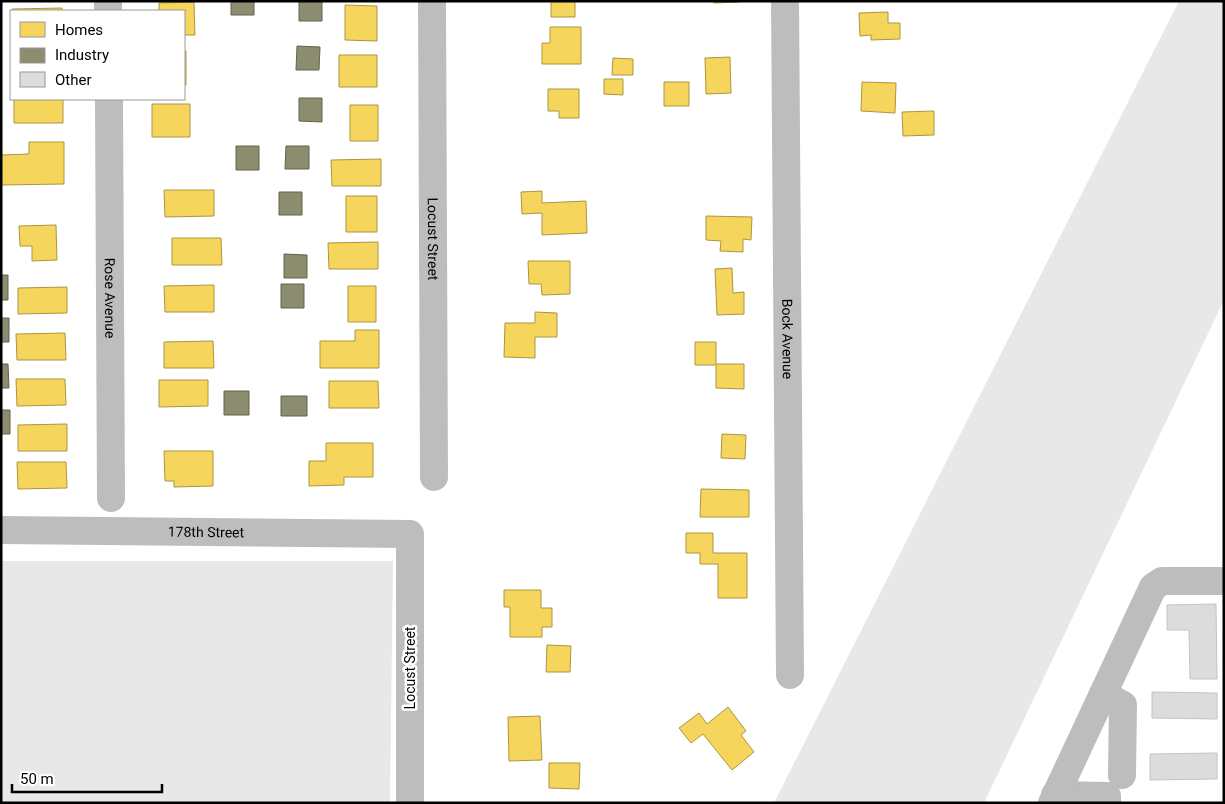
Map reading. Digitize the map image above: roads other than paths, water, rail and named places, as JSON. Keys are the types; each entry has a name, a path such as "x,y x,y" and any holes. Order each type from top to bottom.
{"street":[{"name":"Locust Street","path":"432,1 434,477"},
{"name":"Bock Avenue","path":"786,1 790,675"},
{"name":"Rose Avenue","path":"109,100 111,498"},
{"name":"178th Street","path":"1,530 410,534"},
{"name":"Locust Street","path":"410,534 410,803"},
{"path":"1107,803 1106,796 1054,799 1153,587 1162,581 1224,581"},
{"path":"1102,694 1123,705 1122,774"}]}
